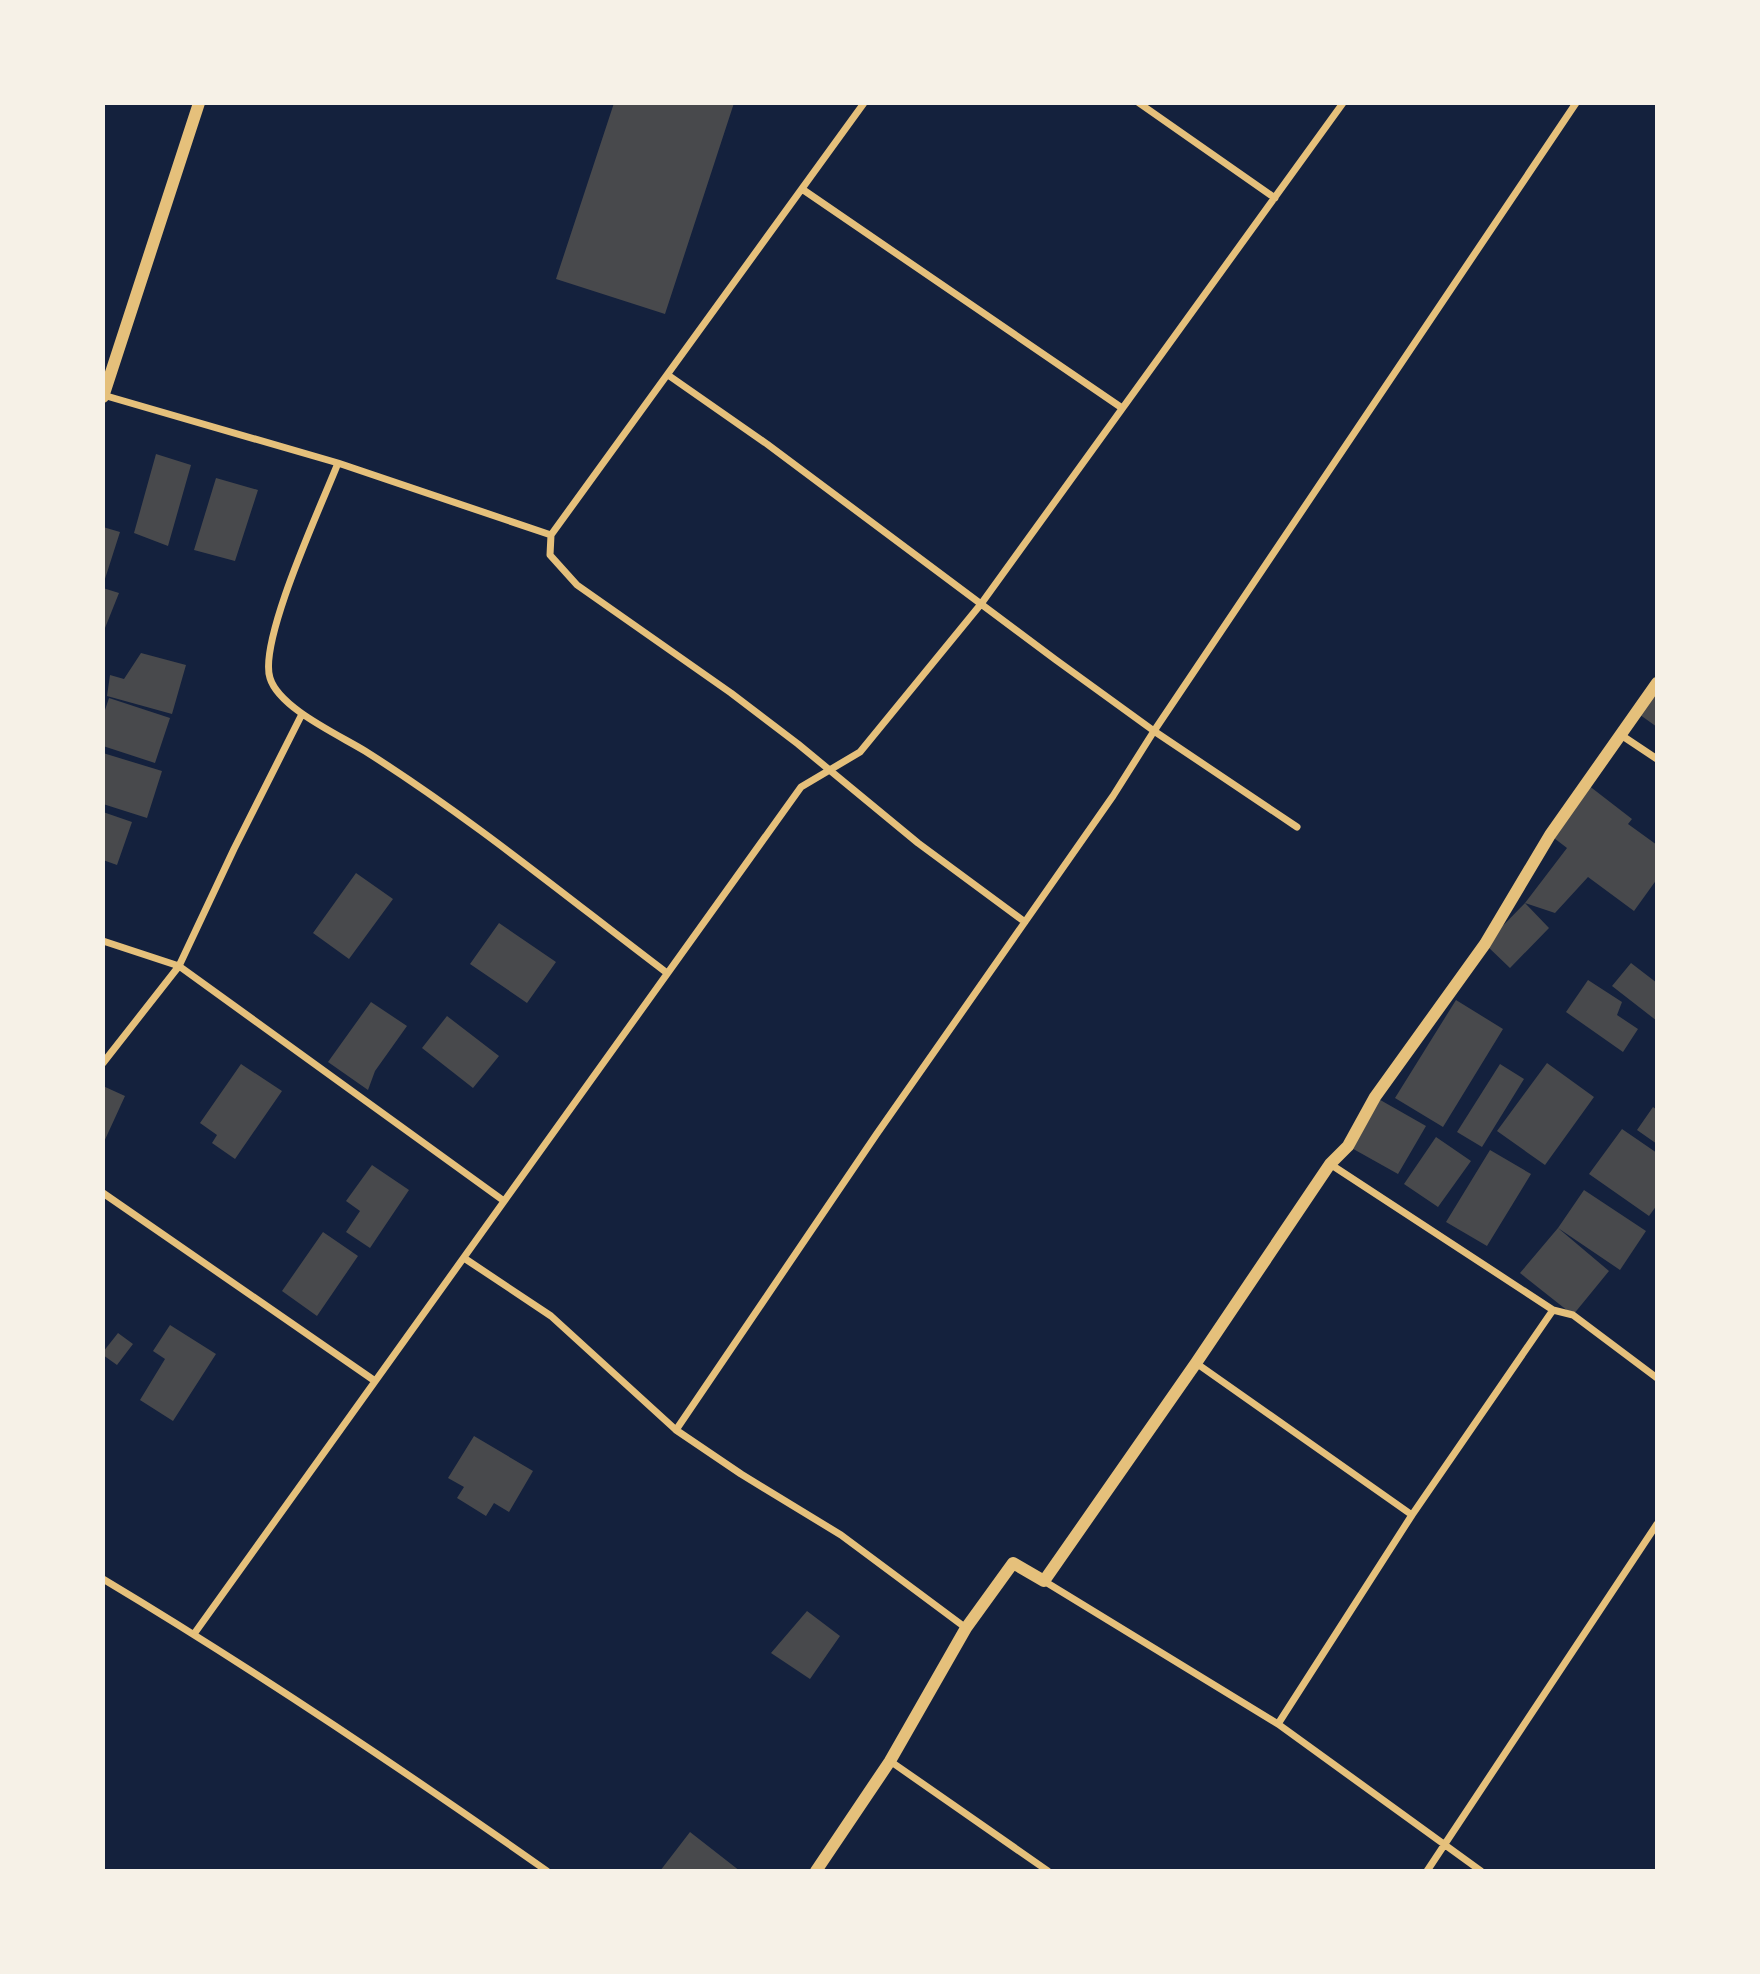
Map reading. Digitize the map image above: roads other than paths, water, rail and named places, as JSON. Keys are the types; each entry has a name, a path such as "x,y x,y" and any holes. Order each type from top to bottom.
{"street":[{"path":"199,103 103,396 338,463 551,535"},
{"path":"864,103 551,535 550,555 577,585 731,693 918,843 1025,922"},
{"path":"1139,103 1275,198"},
{"path":"194,1634 801,787 860,752 981,604 1343,103"},
{"path":"676,1430 876,1135 1113,796 1576,103"},
{"path":"802,189 1122,408"},
{"path":"667,375 767,444 1154,731 1297,827"},
{"path":"338,463 282,603 268,663 270,679 279,693 302,714 454,810 667,974"},
{"path":"1044,1581 1330,1164 1348,1146 1375,1097 1485,944 1550,835 1657,683"},
{"path":"103,1063 179,966 302,714"},
{"path":"1621,735 1657,759"},
{"path":"103,941 179,966 504,1201"},
{"path":"1330,1164 1553,1310 1573,1315 1657,1378"},
{"path":"103,1193 375,1381"},
{"path":"464,1258 551,1316 676,1430 741,1474 841,1535 966,1628"},
{"path":"1278,1724 1412,1515 1553,1310"},
{"path":"1196,1363 1412,1515"},
{"path":"1427,1871 1657,1524"},
{"path":"816,1871 890,1761 966,1628 1013,1563 1278,1724 1481,1871"},
{"path":"103,1579 194,1634 436,1793 547,1871"},
{"path":"890,1761 1048,1871"}]}
